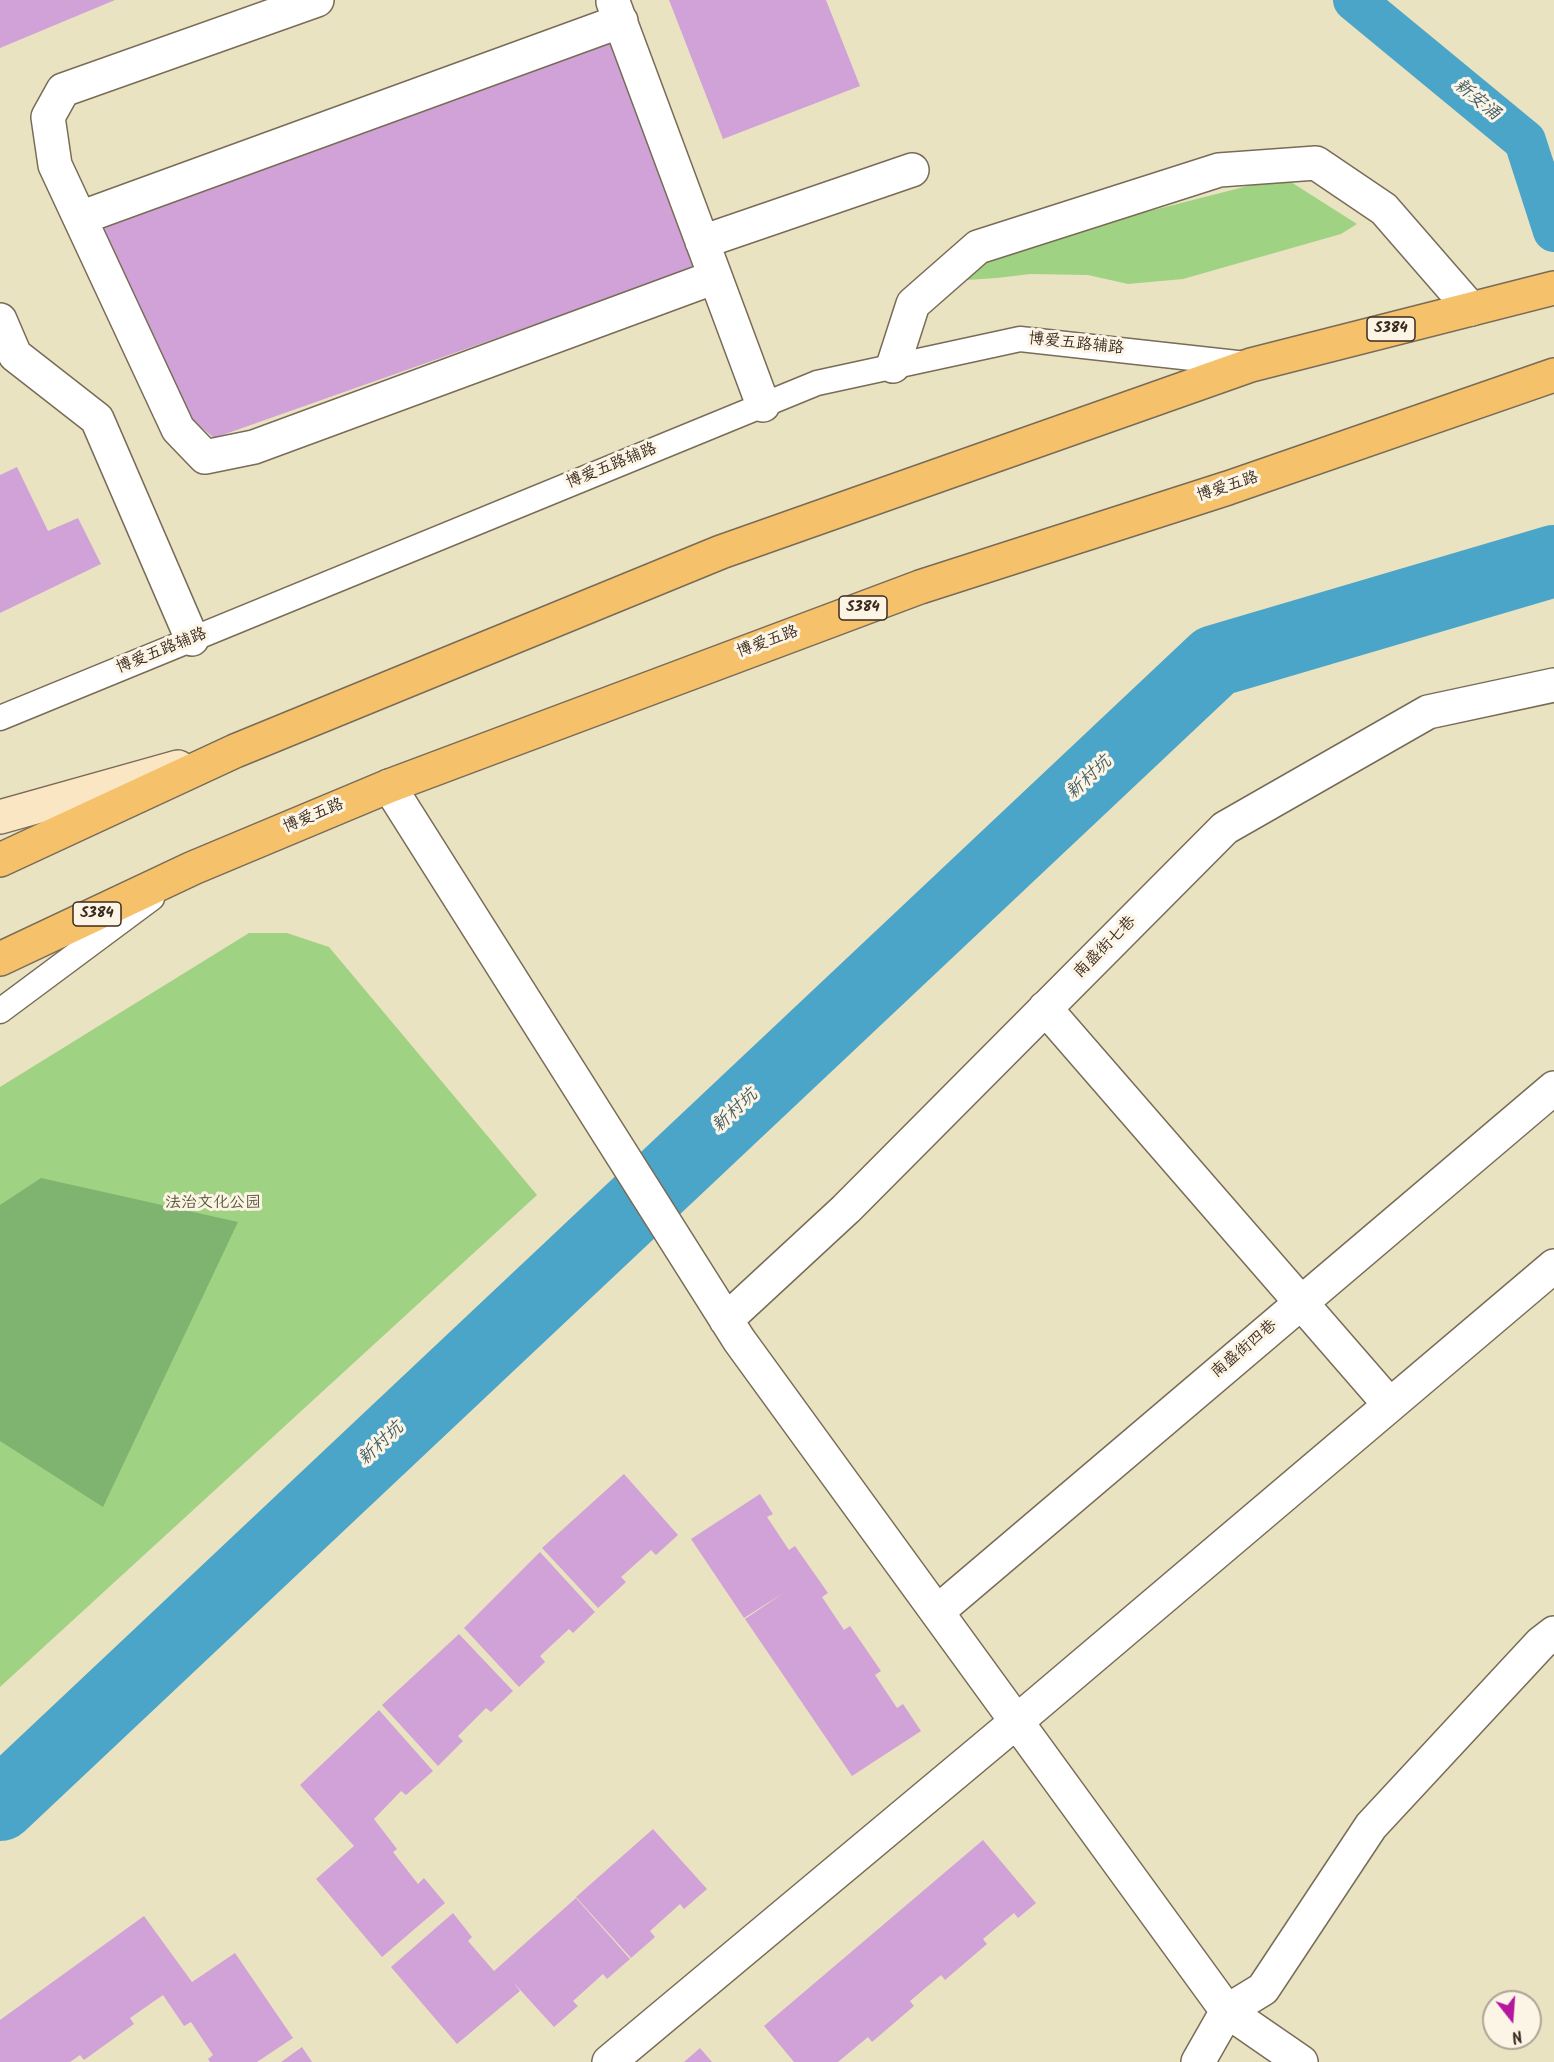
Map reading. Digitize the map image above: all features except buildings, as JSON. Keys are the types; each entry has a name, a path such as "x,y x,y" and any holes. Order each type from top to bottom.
{"highway":[{"name":"S384","path":"0,861 235,751 721,552 1251,365 1543,291"},
{"name":"博爱五路","path":"0,960 193,868 389,786 920,587 1228,488 1549,376"}],"main road":[{"path":"0,817 235,751"}],"street":[{"path":"318,0 63,90 48,117 55,165 178,429 205,457 254,447 715,277"},
{"path":"80,218 617,10 762,405"},
{"path":"893,366 913,304 978,247 1218,170 1316,163 1384,209 1471,309"},
{"path":"702,242 912,170"},
{"path":"1,325 15,355 97,418 192,639"},
{"name":"南盛街七巷","path":"726,1320 846,1209 1225,828 1428,712 1554,685"},
{"path":"389,786 739,1340 1227,2011 1301,2062"},
{"path":"1045,1008 1390,1405"},
{"name":"南盛街四巷","path":"937,1612 1554,1088"},
{"path":"609,2062 1016,1722 1554,1266"},
{"path":"1198,2062 1227,2011 1263,1989 1371,1826 1541,1643 1554,1633"}],"lane":[{"name":"博爱五路辅路","path":"0,718 817,383 1020,339 1251,365"},
{"path":"0,1011 193,868"}],"green space":[{"path":"1283,177 1357,224 1341,234 1183,279 1128,284 1088,275 1030,274 951,281 981,254"},
{"name":"法治文化公园","path":"249,933 287,933 329,947 537,1195 0,1687 0,1087"},
{"path":"41,1178 238,1222 103,1507 0,1441 0,1205"}],"waterway":[{"name":"新安涌","path":"1354,0 1525,141 1554,231"},
{"name":"新村坑","path":"0,1805 1215,661 1554,561"}]}
